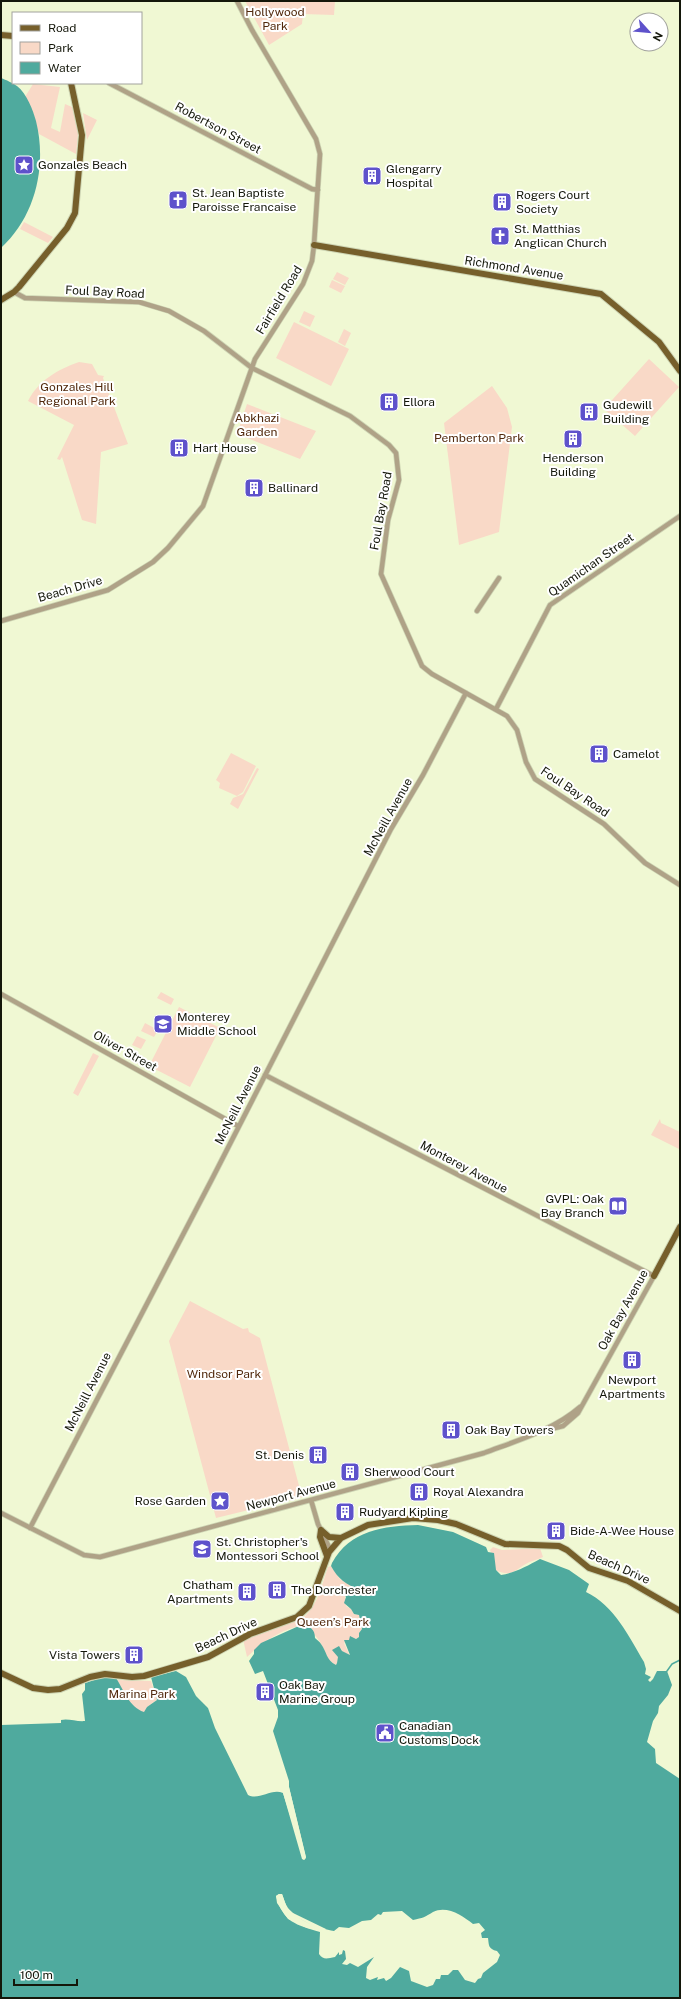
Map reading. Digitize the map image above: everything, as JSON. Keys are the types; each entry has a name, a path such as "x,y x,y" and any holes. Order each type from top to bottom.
{"main road":[{"path":"1,35 12,36"},
{"path":"1,300 14,292 67,228 75,213 82,135 71,84"},
{"name":"Richmond Avenue","path":"314,245 601,294 659,342 680,371"},
{"name":"Oak Bay Avenue","path":"654,1276 680,1227"},
{"name":"Beach Drive","path":"1,1673 32,1688 54,1690 90,1677 105,1674 132,1677 144,1676 208,1657 243,1637 300,1616 309,1606 330,1549 341,1538 376,1523 413,1518 438,1520 464,1527 505,1544 559,1546 567,1550 589,1568 628,1582 680,1611"},
{"path":"321,1530 329,1537 341,1538"},
{"path":"321,1530 320,1537 327,1556"}],"street":[{"name":"Fairfield Road","path":"160,555 203,506 258,353 306,278 312,261 320,154 316,139 252,30 237,1"},
{"name":"Robertson Street","path":"111,84 312,189 318,190"},
{"name":"Foul Bay Road","path":"14,292 25,298 139,302 169,311 204,331 252,368 350,416 379,436 396,453 399,480 388,520 381,574 422,666 432,674 507,716 513,723 522,743 526,762 535,778 608,826 645,863 680,885"},
{"name":"Quamichan Street","path":"496,709 550,605 680,516"},
{"name":"Beach Drive","path":"1,621 108,590 137,573 160,555"},
{"path":"477,611 499,578"},
{"name":"McNeill Avenue","path":"30,1528 391,829 423,775 466,693"},
{"name":"Oliver Street","path":"1,994 238,1126"},
{"name":"Monterey Avenue","path":"265,1075 654,1276"},
{"name":"Oak Bay Avenue","path":"534,1433 563,1426 578,1413 654,1276"},
{"name":"Newport Avenue","path":"1,1513 84,1555 100,1557 484,1453 534,1433 572,1414 584,1403"},
{"path":"311,1500 321,1530 330,1549"}],"green space":[{"name":"Hollywood Park","path":"245,1 335,1 334,15 303,14 302,24 269,45"},
{"path":"33,84 60,87 51,128 60,132 65,104 72,107 78,134 76,154 39,134 33,112 25,97"},
{"path":"83,113 97,120 87,140"},
{"path":"24,222 53,237 48,243 20,229"},
{"path":"337,272 349,278 345,285 333,279"},
{"path":"332,280 345,286 341,293 329,287"},
{"path":"304,311 315,316 310,327 299,322"},
{"path":"294,322 349,349 331,386 276,358"},
{"path":"344,329 351,333 345,346 338,342"},
{"path":"649,359 679,387 635,436 604,409"},
{"name":"Gonzales Hill Regional Park","path":"79,362 92,364 98,375 104,376 103,378 128,444 101,452 96,524 82,520 62,457 60,460 57,459 74,425 28,401 38,387 49,377 56,372"},
{"name":"Pemberton Park","path":"492,386 507,408 512,427 499,532 459,545 444,423"},
{"name":"Abkhazi Garden","path":"247,404 316,431 300,459 237,434"},
{"path":"231,753 256,766 243,792 237,796 219,788 220,783 216,780"},
{"path":"257,768 259,769 238,809 230,804 233,798 243,794"},
{"path":"161,992 174,999 171,1005 157,998"},
{"path":"179,1007 220,1028 190,1087 149,1066"},
{"path":"145,1023 158,1030 154,1037 141,1031"},
{"path":"137,1036 146,1040 141,1049 132,1045"},
{"path":"93,1053 99,1056 78,1096 73,1093"},
{"path":"660,1119 661,1123 680,1132 679,1149 651,1135"},
{"name":"Windsor Park","path":"190,1301 243,1329 248,1328 249,1332 260,1338 302,1497 216,1518 169,1341"},
{"path":"493,1547 502,1550 540,1548 543,1557 526,1564 514,1572 504,1573 495,1570 493,1557 490,1550"},
{"name":"Queen’s Park","path":"331,1566 340,1579 359,1590 360,1595 344,1587 346,1606 351,1609 354,1614 359,1615 362,1629 359,1633 359,1637 344,1643 350,1656 342,1651 341,1648 336,1665 328,1658 320,1642 309,1627 301,1626 284,1631 267,1640 247,1657 243,1639 305,1616 313,1606 322,1587 328,1567"},
{"name":"Marina Park","path":"117,1680 151,1681 157,1700 147,1707 144,1713 139,1711 131,1704"}],"water":[{"name":"Gonzales Beach","path":"1,78 21,89 29,102 36,121 40,155 36,189 30,205 23,221 1,248"},
{"path":"418,1525 453,1532 486,1547 488,1552 494,1553 496,1570 501,1575 526,1567 540,1559 569,1570 589,1584 586,1592 605,1605 620,1622 644,1662 646,1669 645,1674 651,1677 648,1680 650,1682 657,1671 667,1671 672,1685 668,1695 659,1706 658,1713 653,1721 647,1742 655,1749 656,1763 680,1779 680,1998 1,1998 1,1725 61,1723 61,1720 85,1721 82,1694 85,1690 85,1683 104,1677 116,1678 127,1698 134,1706 144,1712 147,1707 157,1700 151,1677 176,1671 186,1677 196,1696 208,1708 215,1728 248,1795 256,1797 274,1792 283,1793 302,1859 304,1860 306,1858 289,1787 289,1781 273,1731 278,1717 278,1710 263,1671 255,1674 249,1661 254,1654 254,1650 261,1643 301,1625 307,1626 313,1630 315,1638 321,1643 328,1658 336,1665 338,1657 332,1650 339,1646 342,1651 350,1655 344,1640 349,1640 350,1636 356,1639 359,1637 359,1633 362,1629 359,1615 354,1614 344,1603 346,1597 342,1591 343,1587 360,1595 359,1590 346,1583 336,1574 331,1566 332,1563 339,1552 348,1543 369,1532 393,1527","holes":["282,1894 288,1908 297,1917 315,1926 334,1931 339,1927 349,1928 362,1921 371,1920 378,1914 381,1915 383,1912 402,1911 413,1920 424,1917 438,1910 454,1912 473,1924 479,1923 485,1930 481,1933 482,1938 488,1938 490,1948 497,1951 500,1955 497,1962 483,1973 481,1978 475,1983 465,1980 458,1970 453,1970 448,1975 441,1975 440,1979 436,1979 433,1985 427,1987 411,1981 409,1971 400,1967 391,1978 386,1981 384,1978 377,1980 378,1977 370,1980 366,1978 367,1967 374,1957 358,1967 350,1963 347,1965 342,1964 346,1959 345,1951 343,1950 342,1954 339,1955 339,1952 335,1957 323,1958 319,1954 320,1932 297,1924 287,1917 282,1912 276,1896"]}],"pier":[{"path":"289,1787 306,1857 304,1860 283,1793 284,1792 303,1854 288,1789"},
{"path":"282,1894 287,1908 293,1913 326,1929 323,1931 292,1915 286,1909 279,1896 279,1902 289,1918 322,1931 307,1928 288,1919 277,1903 276,1896"}],"waterway":[{"path":"667,1671 672,1664 680,1660"}],"place":[{"name":"Gonzales Beach","path":"24,165"},
{"name":"Glengarry Hospital","path":"372,176"},
{"name":"St. Jean Baptiste Paroisse Francaise","path":"178,200"},
{"name":"Rogers Court Society","path":"502,202"},
{"name":"St. Matthias Anglican Church","path":"500,236"},
{"name":"Ellora","path":"389,402"},
{"name":"Gudewill Building","path":"589,412"},
{"name":"Henderson Building","path":"573,439"},
{"name":"Hart House","path":"179,448"},
{"name":"Ballinard","path":"254,488"},
{"name":"Camelot","path":"599,754"},
{"name":"Monterey Middle School","path":"163,1024"},
{"name":"GVPL: Oak Bay Branch","path":"618,1206"},
{"name":"Newport Apartments","path":"632,1360"},
{"name":"Oak Bay Towers","path":"451,1430"},
{"name":"St. Denis","path":"318,1455"},
{"name":"Sherwood Court","path":"350,1472"},
{"name":"Royal Alexandra","path":"419,1492"},
{"name":"Rose Garden","path":"220,1501"},
{"name":"Rudyard Kipling","path":"345,1512"},
{"name":"Bide-A-Wee House","path":"556,1531"},
{"name":"St. Christopher's Montessori School","path":"202,1549"},
{"name":"The Dorchester","path":"277,1590"},
{"name":"Chatham Apartments","path":"247,1592"},
{"name":"Vista Towers","path":"134,1655"},
{"name":"Oak Bay Marine Group","path":"265,1692"},
{"name":"Canadian Customs Dock","path":"385,1733"}]}
